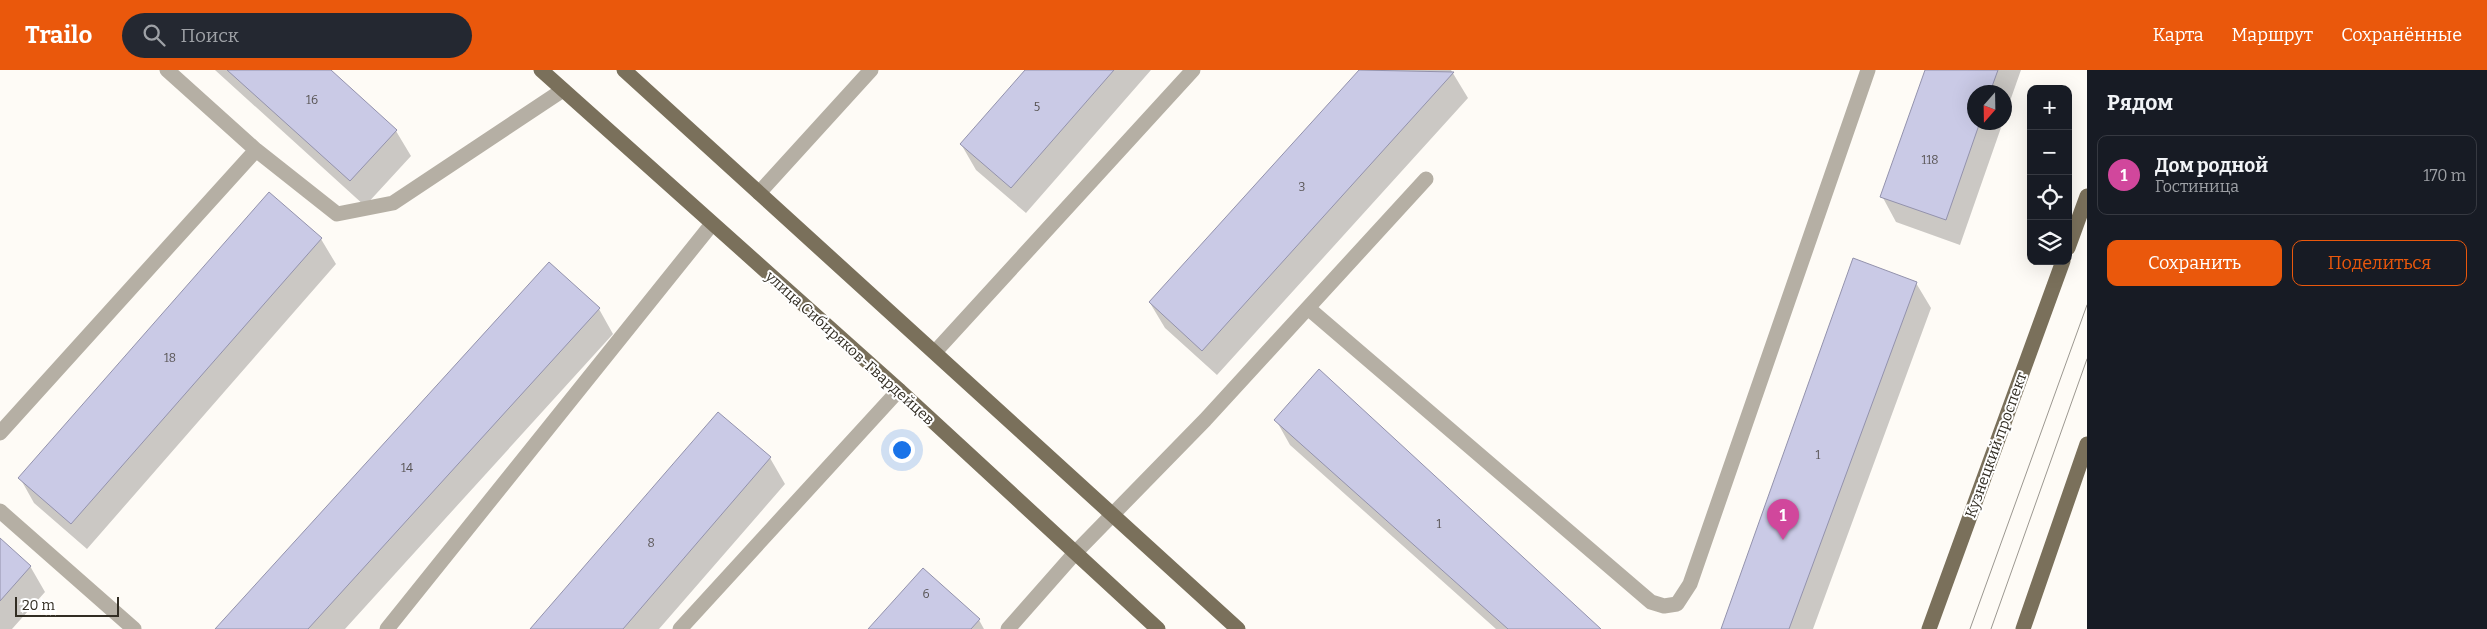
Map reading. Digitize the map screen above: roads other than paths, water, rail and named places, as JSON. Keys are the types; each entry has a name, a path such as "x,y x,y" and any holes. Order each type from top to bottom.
{"main road":[{"name":"улица Сибиряков-Гвардейцев","path":"540,70 899,390 1158,629"},
{"path":"624,70 1238,629"},
{"path":"2072,237 2087,196"},
{"name":"Кузнецкий проспект","path":"1929,629 2062,265"},
{"path":"2023,629 2087,444"}],"lane":[{"path":"167,70 256,150 337,214 393,203 563,90"},
{"path":"759,193 871,70"},
{"path":"934,352 1193,70"},
{"path":"1308,308 1651,602 1664,606 1677,604 1690,584 1868,70"},
{"path":"0,433 256,150"},
{"path":"1008,629 1075,553 1308,308 1426,179"},
{"path":"387,629 712,224"},
{"path":"680,629 899,390"},
{"path":"0,511 134,629"}],"tram line":[{"path":"1970,629 2087,305"},
{"path":"1991,629 2087,359"}],"place":[{"name":"Дом родной","path":"1783,540"}]}
